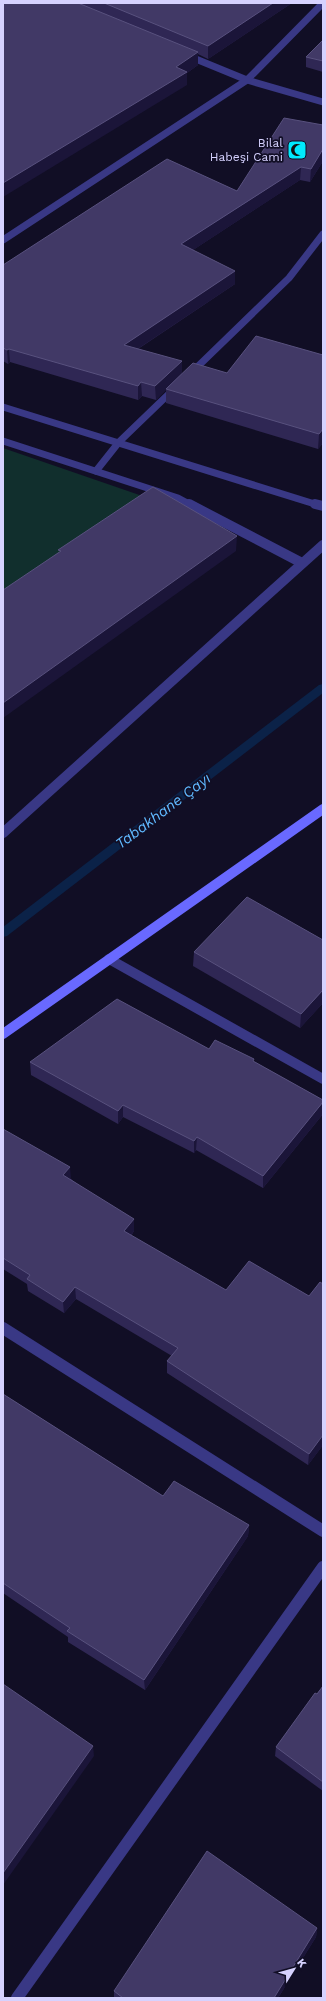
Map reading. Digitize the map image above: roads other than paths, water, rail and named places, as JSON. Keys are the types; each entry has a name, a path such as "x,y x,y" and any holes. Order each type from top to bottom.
{"street":[{"path":"3,240 247,80 323,3"},
{"path":"182,53 247,80 323,102"},
{"path":"96,472 119,442 289,278 323,234"},
{"path":"3,407 323,506"},
{"path":"3,441 178,498 302,563"},
{"path":"3,833 323,545"},
{"path":"3,1034 109,958 323,809"},
{"path":"109,958 323,1079"},
{"path":"3,1328 323,1531"},
{"path":"17,1998 323,1567"}],"waterway":[{"name":"Tabakhane Çayı","path":"3,933 323,688"}],"place":[{"name":"Bilal Habeşi Cami","path":"297,150"}]}
